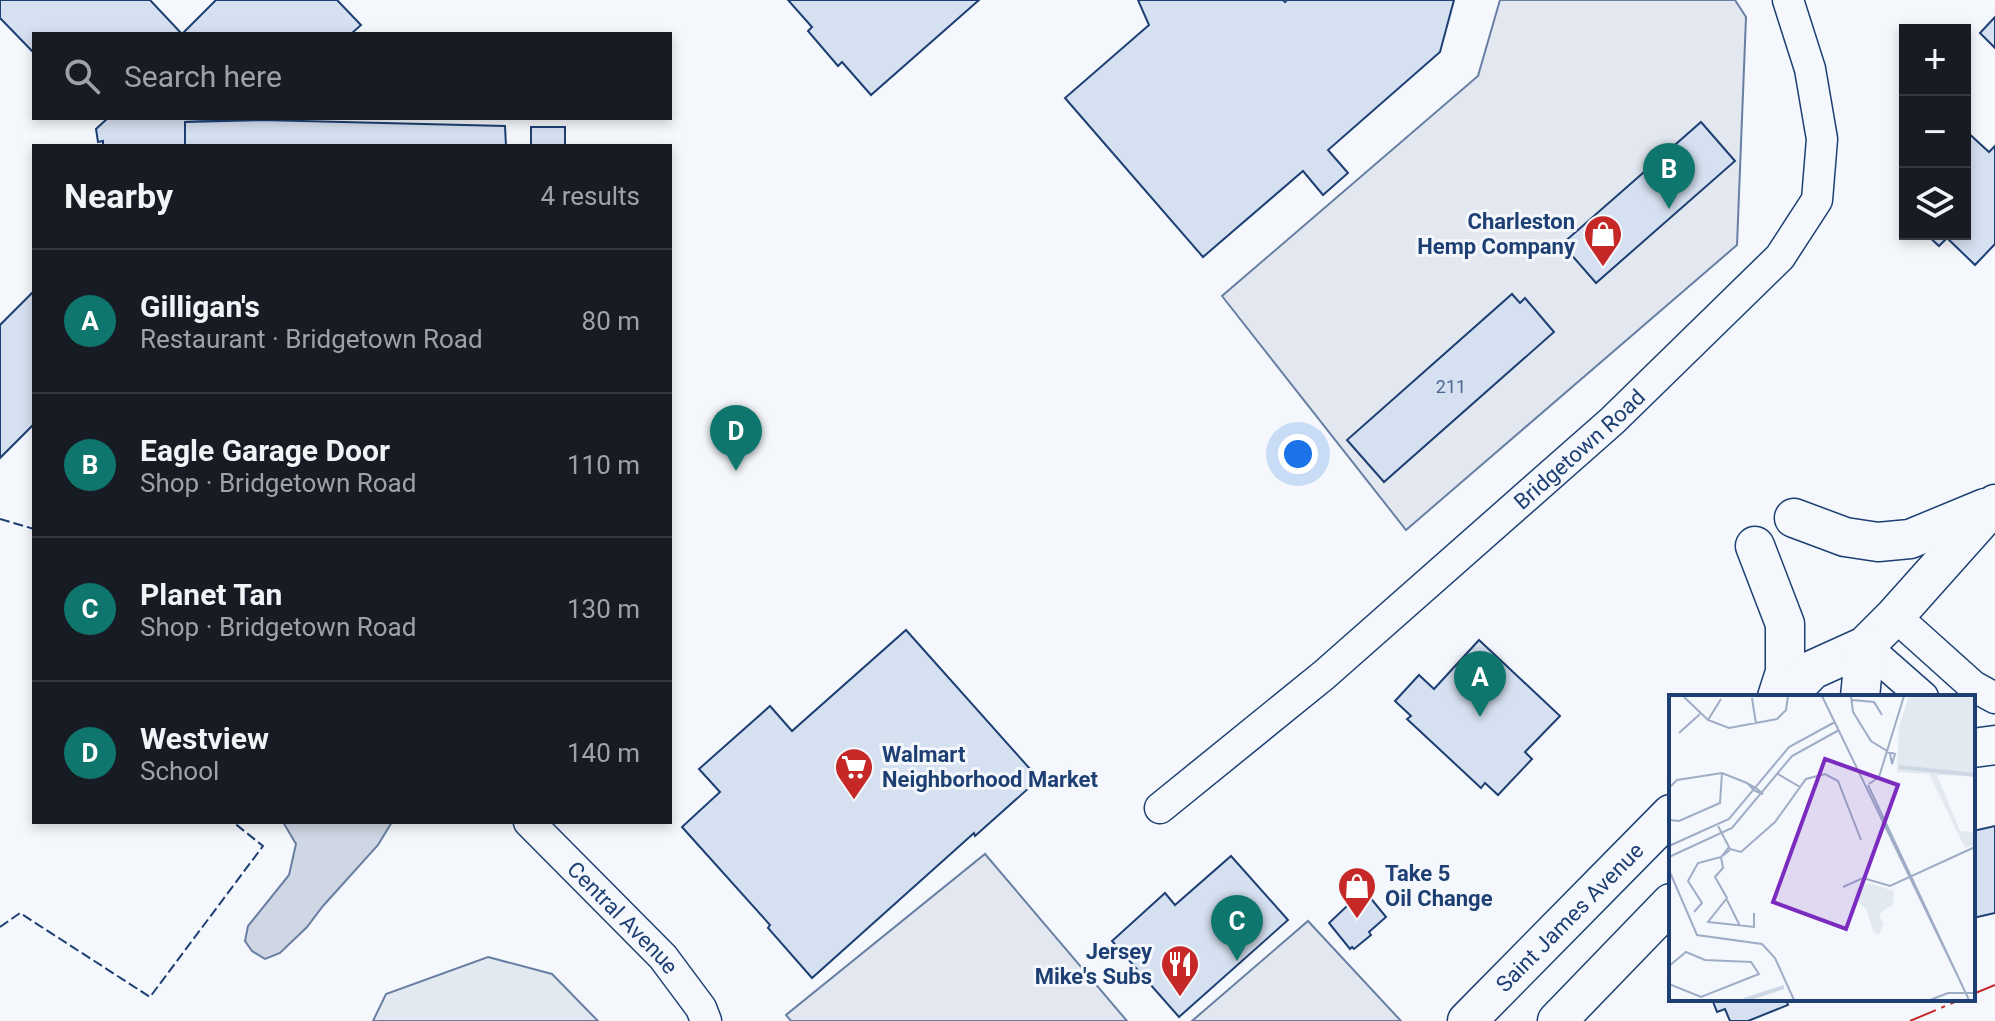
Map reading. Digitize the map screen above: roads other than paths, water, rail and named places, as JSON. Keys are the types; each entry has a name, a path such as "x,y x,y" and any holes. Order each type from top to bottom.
{"main road":[{"path":"1794,518 1845,537 1878,542 1910,539 1995,504"},
{"path":"1788,695 1812,670 1865,646 1995,504"},
{"path":"1755,546 1785,624 1785,672 1778,695"},
{"path":"1860,695 1865,646"},
{"path":"1975,748 1995,745"},
{"name":"Saint James Avenue","path":"1467,1021 1669,816"},
{"path":"1557,1021 1669,905"}],"street":[{"name":"Bridgetown Road","path":"1160,808 1324,675 1600,431 1780,257 1817,200 1822,139 1810,69 1788,0"},
{"path":"1895,616 1973,686 1995,698"},
{"path":"1865,646 1921,695"},
{"path":"1975,731 1995,738"},
{"name":"Central Avenue","path":"531,824 663,957 701,1008 706,1021"}],"place":[{"name":"Eagle Garage Door","path":"1669,209"},
{"name":"Charleston Hemp Company","path":"1603,268"},
{"name":"Westview","path":"736,471"},
{"name":"Gilligan's","path":"1480,717"},
{"name":"Walmart Neighborhood Market","path":"854,801"},
{"name":"Take 5 Oil Change","path":"1357,920"},
{"name":"Planet Tan","path":"1237,961"},
{"name":"Jersey Mike's Subs","path":"1180,998"}]}
